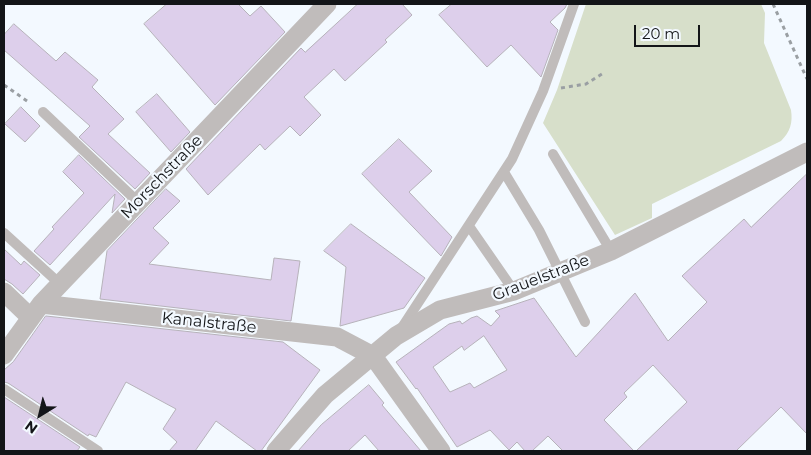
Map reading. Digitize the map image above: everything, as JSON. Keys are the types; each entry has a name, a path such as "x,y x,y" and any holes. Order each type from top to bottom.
{"street":[{"name":"Morschstraße","path":"4,355 36,311 60,284 327,4"},
{"name":"Grauelstraße","path":"276,451 325,395 396,336 440,310 514,291 611,251 807,152"},
{"path":"4,292 36,311"},
{"name":"Kanalstraße","path":"36,311 337,337 373,356"},
{"path":"373,356 441,451"}],"lane":[{"path":"396,336 512,159 543,91 574,4"},
{"path":"43,112 138,202"},
{"path":"553,154 611,251"},
{"path":"504,172 538,230 585,322"},
{"path":"469,226 514,291"},
{"path":"4,232 60,284"},
{"path":"4,389 98,451"}],"path":[{"path":"773,4 807,79"},
{"path":"543,91 586,84 602,74"},
{"path":"4,85 43,112"}],"green space":[{"path":"586,4 761,4 765,13 764,43 791,110 792,119 787,134 781,141 652,204 652,218 615,235 543,123 557,90"}],"building":[{"path":"167,4 238,4 250,16 261,6 285,32 215,105 144,24"},
{"path":"358,4 402,4 412,15 385,40 387,42 345,81 334,69 304,97 321,115 300,136 290,126 265,150 260,144 208,195 186,169 301,48 305,52"},
{"path":"452,4 567,4 550,22 558,30 541,77 511,45 487,67 439,15"},
{"path":"14,24 56,61 65,52 98,80 92,87 124,119 108,134 150,173 135,189 79,137 90,126 4,50 4,35"},
{"path":"157,94 190,132 171,152 136,112"},
{"path":"21,107 40,126 25,142 5,124"},
{"path":"399,139 432,171 409,192 452,237 441,256 362,174"},
{"path":"79,155 125,199 112,213 115,194 50,265 34,251 54,229 52,227 84,193 63,172"},
{"path":"807,174 807,434 781,407 736,451 636,451 687,402 653,365 624,393 627,397 604,420 634,451 563,451 548,436 532,451 525,451 517,442 509,450 490,430 457,447 417,388 396,362 449,324 460,321 462,324 477,316 491,326 500,316 495,311 534,298 576,357 635,293 668,341 707,302 682,276 744,219 751,227","holes":["484,336 507,370 474,388 470,383 450,392 433,367 462,346 464,350"]},
{"path":"166,189 180,201 153,228 169,243 149,264 271,280 274,258 300,261 291,321 100,299 107,251"},
{"path":"351,224 425,278 404,308 340,326 346,267 324,251"},
{"path":"4,249 21,265 24,261 40,275 23,294 4,279"},
{"path":"46,316 283,342 320,370 261,451 257,451 216,421 195,451 169,451 177,442 163,429 176,409 126,382 96,437 89,434 88,436 4,382 4,370 13,362"},
{"path":"369,385 384,403 382,405 421,451 379,451 365,435 348,451 298,451 321,425"},
{"path":"4,397 80,447 77,451 4,451"}]}
